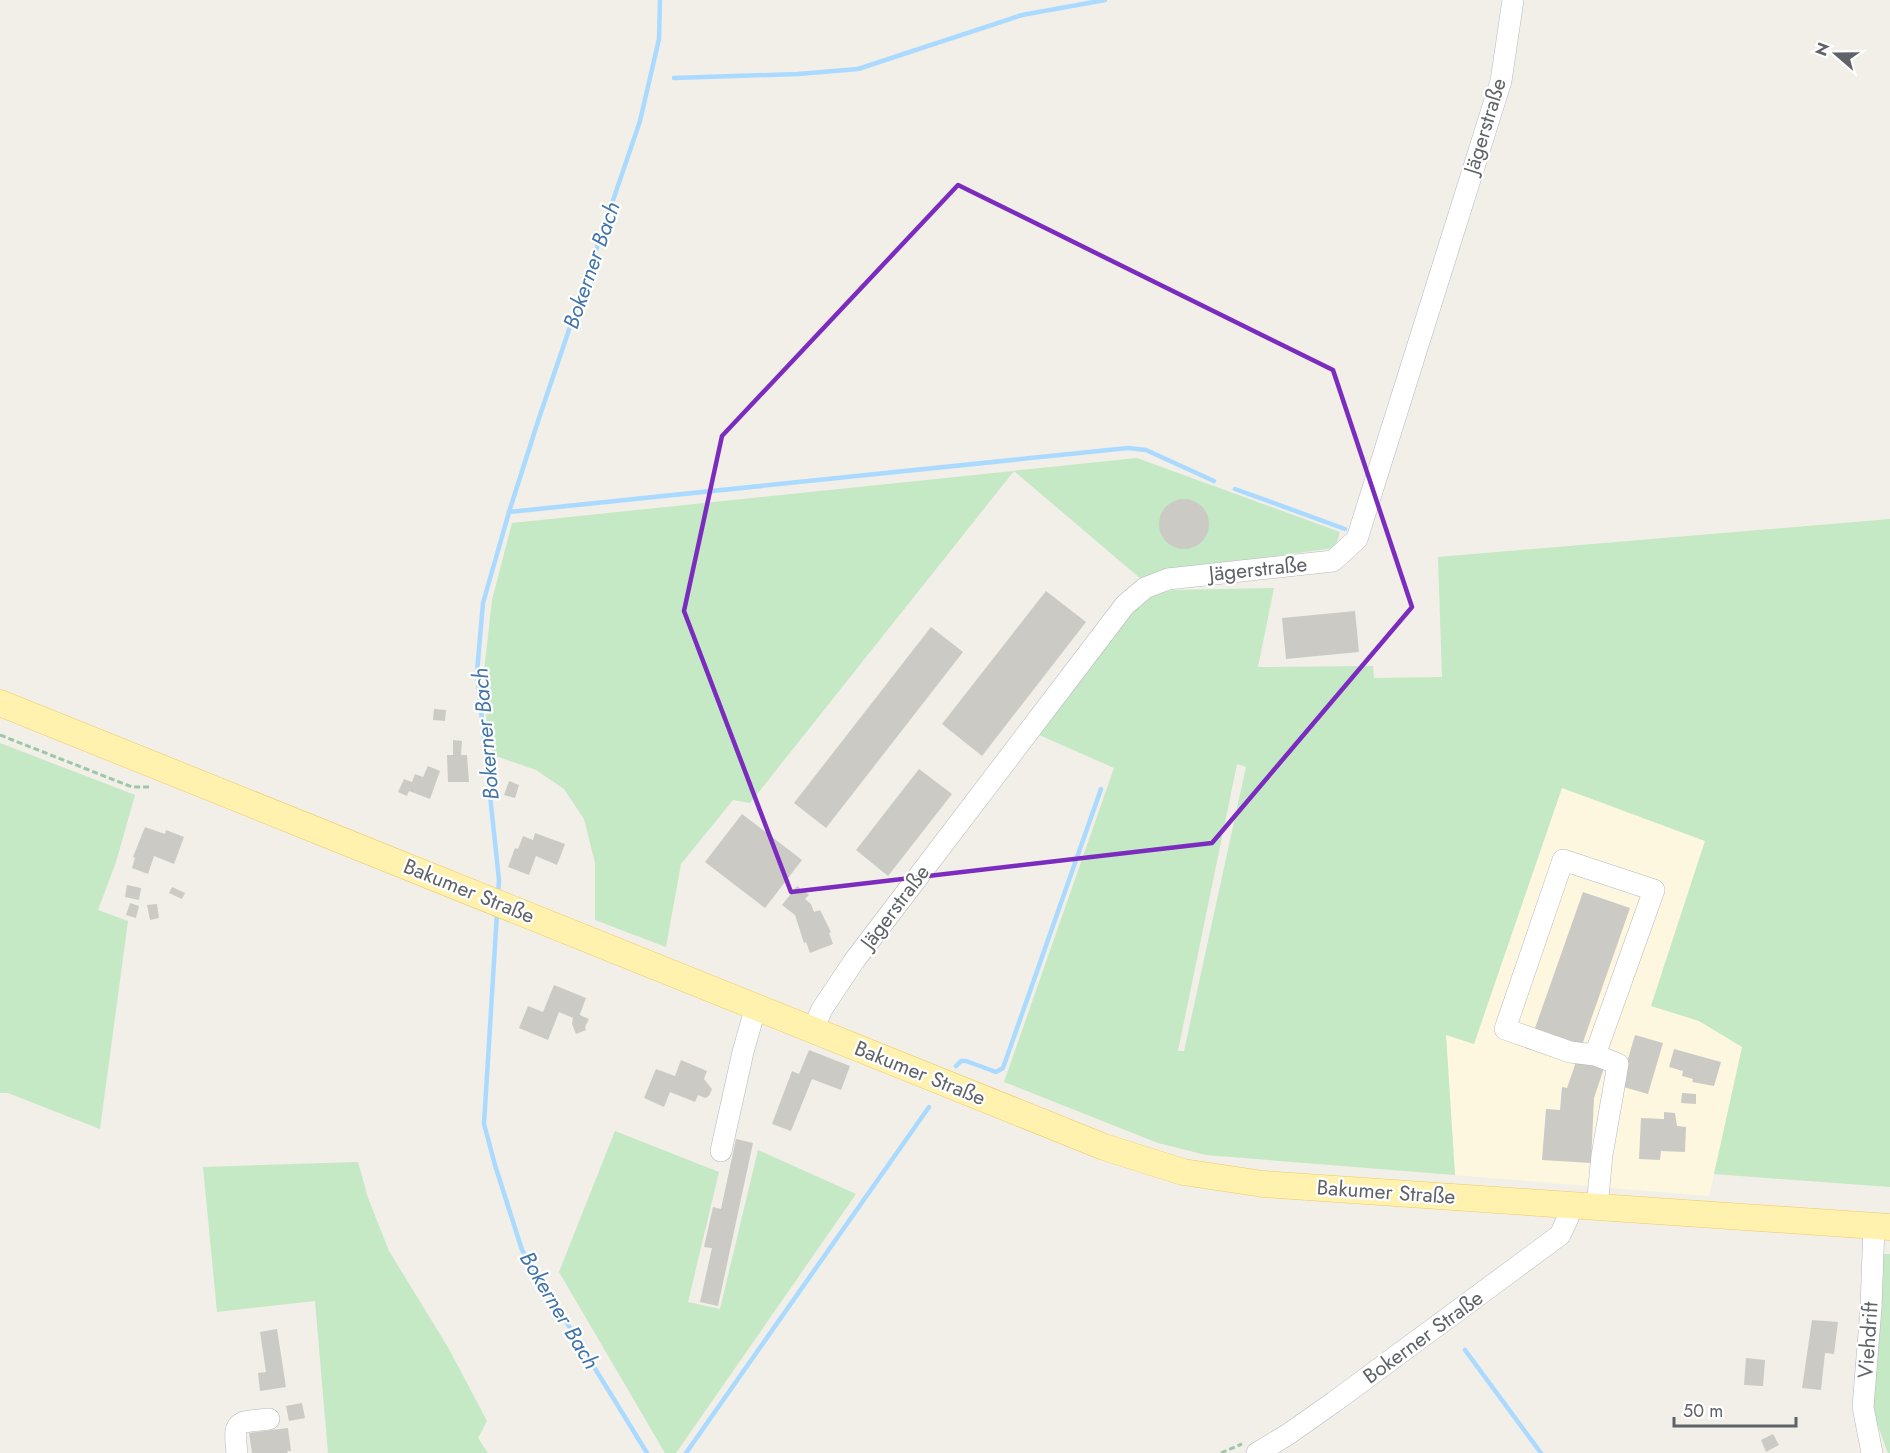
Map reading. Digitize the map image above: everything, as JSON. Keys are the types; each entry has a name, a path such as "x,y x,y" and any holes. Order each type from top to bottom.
{"main road":[{"name":"Bakumer Straße","path":"0,703 1104,1147 1183,1172 1263,1184 1882,1227"}],"street":[{"name":"Jägerstraße","path":"813,1029 822,1009 854,961 1125,605 1144,588 1168,579 1333,561 1357,539 1501,81 1513,0"},
{"path":"1595,1055 1654,890 1563,860 1504,1029 1570,1052 1595,1055 1618,1064 1602,1155 1597,1207"},
{"path":"721,1151 743,1052 756,1006"},
{"name":"Bokerner Straße","path":"1257,1453 1287,1436 1560,1235 1568,1218 1570,1205"},
{"name":"Viehdrift","path":"1872,1453 1863,1407 1871,1308 1882,1227"},
{"path":"237,1453 234,1430 237,1426 241,1422 269,1419"}],"highlighted area":[{"path":"958,185 1333,370 1412,607 1212,843 791,892 684,611 722,436"}],"shaded area":[{"path":"1561,787 1705,841 1651,1005 1699,1021 1743,1047 1709,1196 1455,1175 1446,1034 1474,1044"}],"green space":[{"path":"1137,458 1340,532 1335,548 1173,570 1141,579 1014,471 750,803 733,800 681,864 666,947 595,920 595,863 584,819 564,789 536,770 496,756 488,745 484,672 492,600 512,523"},
{"path":"1890,519 1890,1187 1714,1174 1742,1047 1699,1021 1651,1006 1705,841 1562,788 1474,1044 1446,1035 1455,1175 1206,1155 1158,1143 1004,1082 1114,768 1037,734 1133,608 1153,594 1173,590 1274,588 1258,667 1373,666 1374,678 1442,677 1438,557","holes":["1237,764 1246,767 1184,1051 1178,1051"]},
{"path":"0,743 135,795 116,862 98,910 128,921 100,1129 8,1093 0,1093"},
{"path":"615,1131 719,1172 688,1302 720,1309 758,1150 856,1194 676,1453 665,1453 559,1272"},
{"path":"358,1162 368,1198 389,1251 449,1349 487,1421 478,1438 488,1453 328,1453 315,1301 217,1312 203,1167"},
{"path":"1883,1254 1890,1254 1890,1453 1888,1453 1873,1412"}],"building":[{"path":"1179,499 1189,499 1202,506 1209,519 1209,529 1202,542 1189,549 1179,549 1170,545 1163,538 1159,529 1159,519 1163,510 1170,503"},
{"path":"1046,591 1086,622 982,756 942,724"},
{"path":"1355,611 1359,652 1286,659 1282,618"},
{"path":"931,627 963,652 826,828 794,803"},
{"path":"434,709 446,710 445,721 433,720"},
{"path":"453,740 462,741 461,755 467,755 469,782 448,782 447,755 453,755"},
{"path":"428,766 440,771 430,799 409,791 407,796 398,792 404,779 412,782 415,774 423,777"},
{"path":"919,769 952,794 888,876 856,850"},
{"path":"509,781 519,785 515,798 504,795"},
{"path":"742,814 802,860 765,908 705,862"},
{"path":"145,827 165,834 166,830 184,837 174,864 154,856 148,874 132,868 135,858 133,857"},
{"path":"535,833 565,844 557,865 536,856 529,875 508,867 515,848 518,849 523,836 533,840"},
{"path":"127,885 141,888 139,900 125,897"},
{"path":"797,886 809,895 805,899 811,904 814,912 820,910 831,932 829,933 833,944 810,953 806,942 804,943 795,915 782,905"},
{"path":"172,887 185,893 182,899 169,893"},
{"path":"1583,892 1630,908 1581,1048 1534,1031"},
{"path":"130,903 139,906 136,918 126,915"},
{"path":"157,904 159,918 150,920 147,905"},
{"path":"554,985 586,998 580,1015 589,1019 586,1030 576,1034 572,1024 573,1018 559,1012 548,1040 519,1028 528,1006 543,1012"},
{"path":"1635,1035 1663,1043 1648,1094 1620,1086"},
{"path":"1674,1049 1721,1062 1714,1086 1692,1082 1693,1079 1682,1076 1683,1071 1669,1067"},
{"path":"809,1050 850,1066 841,1090 812,1079 791,1131 772,1124 792,1071 799,1074"},
{"path":"1577,1059 1604,1068 1594,1098 1591,1163 1542,1160 1546,1109 1560,1110 1562,1087 1567,1088"},
{"path":"681,1060 707,1071 704,1079 712,1089 709,1096 705,1098 698,1095 695,1102 670,1092 664,1107 644,1098 656,1069 675,1076"},
{"path":"1682,1093 1696,1094 1696,1104 1681,1103"},
{"path":"1664,1112 1675,1113 1677,1126 1686,1127 1685,1152 1661,1151 1660,1160 1639,1159 1641,1118 1664,1119"},
{"path":"736,1139 753,1143 718,1306 700,1302 712,1248 704,1247 713,1207 721,1209"},
{"path":"1812,1320 1838,1322 1834,1354 1825,1353 1821,1390 1802,1388"},
{"path":"277,1329 286,1387 260,1391 258,1373 266,1372 260,1332"},
{"path":"1746,1358 1765,1360 1763,1386 1744,1385"},
{"path":"302,1403 305,1418 289,1421 286,1406"},
{"path":"288,1428 291,1451 287,1451 288,1453 252,1453 249,1433"},
{"path":"1773,1434 1779,1445 1766,1452 1761,1440"}],"waterway":[{"name":"Bokerner Bach","path":"498,896 499,880 477,672 483,603 539,418 640,121 659,39 660,0"},
{"path":"674,78 798,74 858,69 1022,15 1105,0"},
{"path":"509,512 1128,448 1146,450 1214,481"},
{"path":"1235,489 1345,529"},
{"path":"956,1066 961,1061 966,1061 996,1072 1003,1068 1101,789"},
{"name":"Bokerner Bach","path":"497,913 484,1124 495,1165 522,1250 647,1453"},
{"path":"686,1453 929,1107"},
{"path":"1465,1350 1541,1453"}]}
